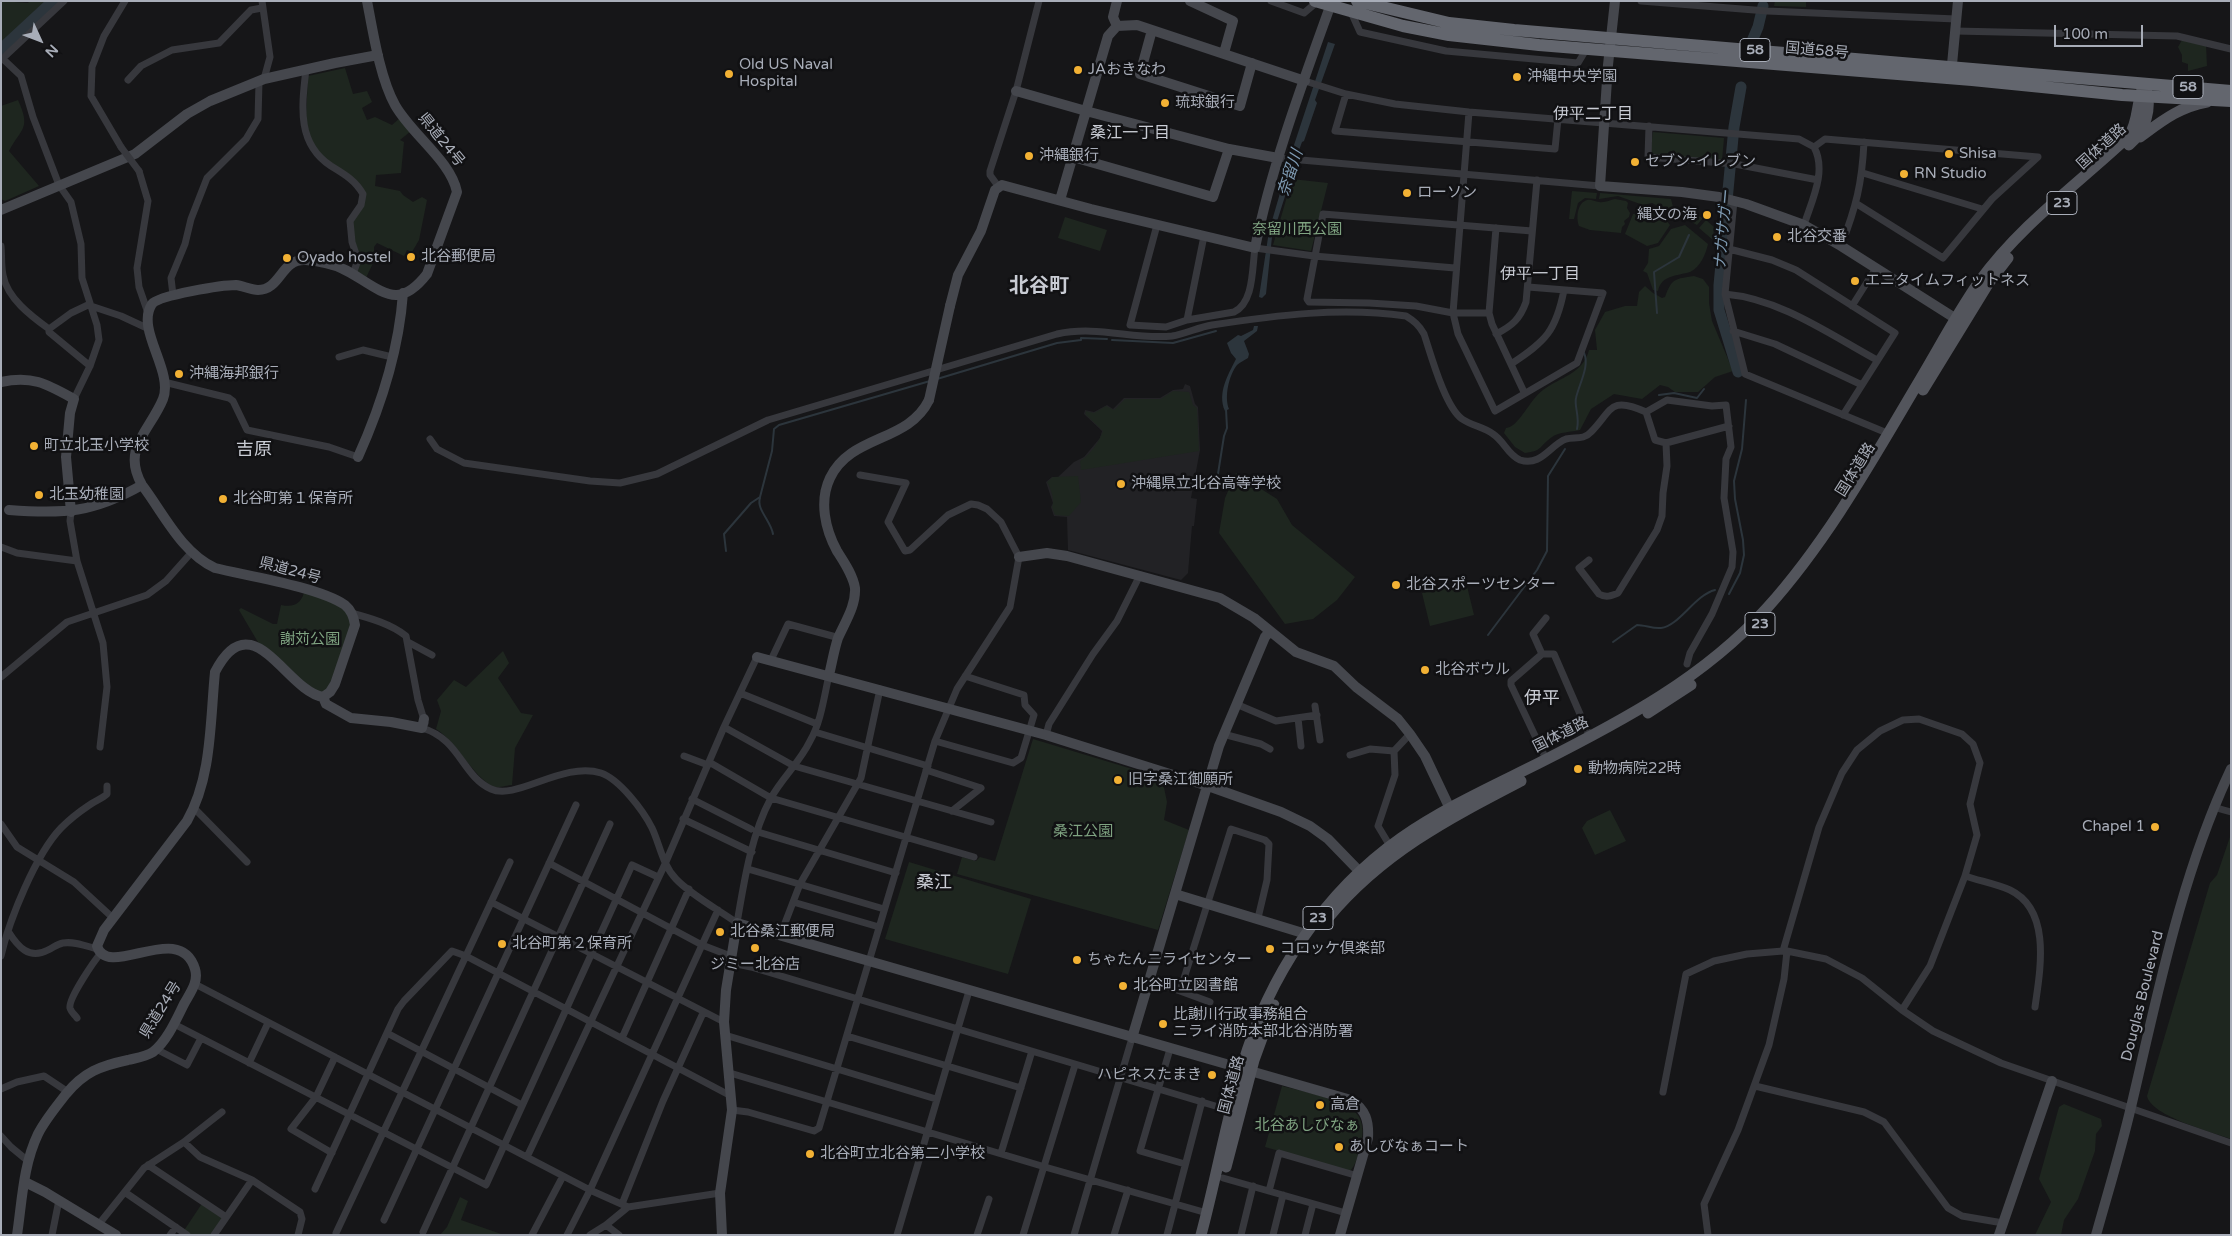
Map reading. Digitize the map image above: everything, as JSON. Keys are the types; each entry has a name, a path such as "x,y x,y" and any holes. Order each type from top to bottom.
{"highway":[{"name":"国道58号","path":"1316,2 1610,44 1951,72 2231,91"},
{"name":"国道58号","path":"1354,7 1449,35 1587,48 1610,44"},
{"name":"国道58号","path":"1951,72 2144,97 2224,101"}],"main road":[{"name":"国体道路","path":"1209,1235 1259,1019 1272,991 1306,934 1327,907 1360,872 1390,846 1546,759 1643,708 1684,681 1721,653 1766,609 1836,520 1888,433 1960,321 2017,245 2038,224 2131,144 2145,124 2144,84"},
{"name":"国体道路","path":"1202,1235 1232,1111 1246,1071 1278,996 1313,936 1350,894 1382,863 1451,812 1656,708 1701,678 1738,646 1771,613 1805,572 1846,514 1960,321 1980,281 2011,243 2044,208 2129,136 2144,97"},
{"path":"2131,144 2172,114 2186,107 2224,101"}],"street":[{"path":"64,1 2,59 21,76 33,118 59,185 71,202 81,244 82,278 97,325 98,340 90,366 74,399 70,413 66,457 71,512 70,521 77,561 104,643 107,687 100,747"},
{"path":"125,1 104,36 92,66 91,96 121,147 139,171 148,201 137,268 139,287 148,313"},
{"name":"県道24号","path":"367,1 378,55 394,104 413,132 449,171 457,192 427,274 419,284 403,293"},
{"path":"998,186 990,176 990,171 1016,91 1039,1"},
{"path":"1117,1 1113,17 1117,26"},
{"path":"1190,1 1233,20 1224,53"},
{"path":"1271,1 1304,14 1316,2"},
{"path":"1600,186 1610,44 1615,1"},
{"path":"1641,1 1767,11 1956,19"},
{"path":"1951,72 1958,1"},
{"path":"128,80 141,66 172,50 218,43 251,10 262,4 270,57 261,80 258,120 246,139 207,178 191,219 185,244 170,278 173,295"},
{"path":"1157,225 1130,325 1166,327 1187,320 1234,312 1241,309 1247,300 1259,249 1263,208 1283,159 1309,82 1331,4"},
{"path":"1117,26 1138,25 1346,94 1395,104 1469,112 1799,139 1814,147 1820,165 1818,180 1804,225"},
{"path":"1060,200 1107,40 1117,26"},
{"path":"1152,30 1140,74 1240,106 1252,63"},
{"path":"1955,31 2177,36 2231,49"},
{"path":"1,210 135,154 210,101 261,80 378,55"},
{"path":"306,69 304,96 304,131 306,138 320,157 353,180 363,194 361,205 350,221 352,242 358,260 353,274"},
{"path":"1016,91 1228,149 1283,159 1682,192 1734,201 1804,225 1841,246 1960,321"},
{"path":"1346,94 1335,131 1555,149 1558,119"},
{"path":"1469,112 1455,268 1453,312 1458,334 1495,411 1524,392 1577,363 1603,293 1528,287"},
{"path":"1650,126 1648,157 1735,164 1818,180"},
{"path":"1814,147 1825,139 2038,156 2014,176 1982,209 1943,258 1857,204"},
{"path":"1841,246 1857,204 1863,173 1864,142"},
{"path":"1073,157 1214,197 1228,149"},
{"path":"1863,173 1982,209"},
{"path":"1496,334 1519,318 1526,302 1537,180"},
{"path":"998,186 1006,185 1157,225 1273,252 1455,268"},
{"path":"722,1235 720,1194 732,1110 724,1022 726,990 732,963 737,923 752,852 754,831 771,798 815,732 838,641 854,603 855,588 852,576 829,534 825,516 824,496 830,478 840,462 863,446 906,427 916,420 929,400 955,282 981,231 998,186"},
{"path":"1734,201 1726,294 1733,331 1745,374 1888,433"},
{"path":"1488,313 1453,312 1416,306 1309,302 1307,299 1323,214 1532,231"},
{"path":"1496,228 1488,313 1524,392"},
{"path":"1187,320 1204,236"},
{"path":"1,246 3,276 16,300 25,311 49,329 49,332 90,366"},
{"path":"1729,249 1772,260 1796,270 1895,333 1843,415"},
{"path":"148,313 152,304 158,299 173,295 235,285 258,290 264,289 271,286 284,270 297,260 306,260 342,268 388,294 403,293 401,320 392,357 373,424 358,457 329,447 247,430 233,401 229,398 164,382"},
{"path":"1852,306 1876,268"},
{"path":"1511,364 1538,345 1551,330 1559,315 1564,290"},
{"path":"1726,294 1758,299 1777,306 1877,360"},
{"path":"49,329 72,313 91,305 149,329"},
{"path":"430,439 437,449 464,463 590,481 620,483 657,474 768,420 1058,334 1084,330 1172,336 1210,325 1307,313 1346,311 1406,316 1414,320 1424,334 1448,401 1455,413 1471,424 1495,435 1511,454 1521,460 1542,458 1557,444 1567,439 1580,438 1590,434 1604,415 1620,405 1633,406 1646,412 1655,440 1666,443 1729,426"},
{"name":"県道24号","path":"148,313 149,329 164,382 162,400 141,436 135,456 136,474 142,485 191,553 202,562 215,568 315,592 345,605 351,613"},
{"path":"1733,331 1775,344 1862,385"},
{"path":"340,357 363,350 392,357"},
{"path":"1,382 21,378 36,380 74,399"},
{"path":"1646,412 1668,400 1712,406 1726,405 1731,448 1726,459 1724,498 1733,552 1732,567 1712,614 1690,653 1687,664"},
{"path":"1589,560 1579,568 1599,594 1610,596 1618,593 1657,530 1662,516 1667,466 1666,443"},
{"path":"732,1110 748,1112 814,1131 820,1128 935,741 965,676 1010,607 1019,557 1000,522 987,509 970,504 948,515 910,550 905,550 888,522 906,483 860,475"},
{"path":"9,510 71,512 103,504 142,485"},
{"path":"1,547 17,553 77,561"},
{"path":"1,677 68,622 147,595 166,581 191,553"},
{"path":"1019,557 1055,553 1220,598 1246,612 1283,644 1296,652 1327,663 1342,672 1356,687 1398,719 1428,761 1451,812"},
{"path":"1046,736 1049,724 1093,654 1117,621 1140,575"},
{"path":"351,613 370,618 400,631 406,636 418,700 425,725"},
{"path":"323,697 330,692 335,684 355,625 351,613"},
{"path":"1542,654 1533,634 1546,618"},
{"path":"771,660 788,624 836,637"},
{"path":"1074,1235 1223,734 1270,631"},
{"path":"408,642 432,655"},
{"path":"77,1018 71,1011 71,1003 99,951 98,939 194,808 204,778 215,672 221,661 230,651 239,646 258,647 268,653 310,692 323,697 326,704 351,718 425,725 448,741 474,775 492,790 509,791 565,773 583,771 593,771 612,778 642,813 651,827 665,864 677,880 737,923 1345,1098 1360,1107 1369,1126 1368,1138 1358,1176 1340,1235"},
{"path":"1546,759 1511,685 1511,681 1542,654 1554,654 1590,737"},
{"path":"527,1157 665,864 724,727 758,657 1030,731 1208,786 1281,812 1310,826 1335,845 1360,872"},
{"path":"935,741 1013,763 1021,758 1034,715 1025,704 1024,695 965,676"},
{"path":"780,936 800,884 839,818 863,772 880,689"},
{"path":"740,693 817,724"},
{"path":"1236,704 1276,721 1317,715"},
{"path":"1315,706 1320,740"},
{"path":"1298,718 1301,746"},
{"path":"1663,1092 1686,974 1714,961 1747,954 1783,951 1819,827 1842,773 1857,750 1880,731 1903,720 1920,719 1962,734 1972,744 1980,763 1970,804 1977,835 1965,876 1930,966 1902,1010"},
{"path":"724,727 794,766 991,822"},
{"path":"815,732 868,748 981,788 952,811"},
{"path":"1223,734 1261,744 1270,749"},
{"path":"1390,846 1378,826 1395,775 1394,751 1410,734"},
{"path":"1350,756 1370,749 1394,751"},
{"path":"684,756 708,763 771,798 974,857"},
{"name":"Douglas Boulevard","path":"2096,1235 2131,1109 2170,946 2213,808 2231,768"},
{"path":"1,956 8,931 39,862 62,828 88,805 108,794 107,786"},
{"path":"692,799 754,831 896,873"},
{"path":"384,1220 576,805"},
{"path":"194,808 247,862"},
{"path":"2213,808 2231,812"},
{"path":"683,819 752,852"},
{"path":"1,824 17,847 74,882 113,918"},
{"path":"423,1232 610,824"},
{"path":"1180,991 1231,829 1265,840 1268,844 1268,880 1258,918"},
{"path":"336,1233 510,862"},
{"path":"549,863 642,911 702,945 728,954 732,963"},
{"path":"174,1024 486,1185 632,865 658,877"},
{"path":"748,869 884,910"},
{"path":"1965,876 2011,891 2031,908 2038,929 2040,964 2035,1007"},
{"path":"622,1038 689,889"},
{"path":"1175,894 1306,934"},
{"path":"491,902 677,1000 724,1022"},
{"path":"794,902 879,927"},
{"path":"568,1235 718,910"},
{"path":"8,931 20,948 30,954 42,953 56,945 67,943 99,951"},
{"name":"県道24号","path":"18,1235 28,1161 38,1134 68,1092 91,1071 147,1055 156,1049 174,1024 195,984 196,974 192,963 178,950 162,948 110,958 99,951"},
{"path":"315,1189 404,1000 450,953 456,951 731,1096"},
{"path":"1708,1235 1704,1204 1738,1130 1769,1045 1784,979 1787,951 1826,959 1862,978 1902,1010 1933,1031 2001,1063 2231,1143"},
{"path":"732,963 751,966 957,1030 1232,1111"},
{"path":"1148,981 1210,1002"},
{"path":"195,984 590,1190 625,1206 720,1194"},
{"path":"897,1235 969,991"},
{"path":"590,1235 606,1224 625,1206 678,1068 703,1013"},
{"path":"249,1063 268,1022"},
{"path":"387,1033 522,1106"},
{"path":"725,1034 936,1099"},
{"path":"846,1036 1021,1088"},
{"path":"156,1049 187,1065 201,1038"},
{"path":"1170,1049 1140,1151 1185,1164"},
{"path":"1001,1153 1032,1051"},
{"path":"332,1153 291,1129 316,1097 335,1057"},
{"path":"1023,1235 1075,1065"},
{"path":"730,1073 1044,1167 1207,1213"},
{"path":"1,1089 17,1082 44,1076 68,1092"},
{"path":"1999,1235 2052,1081"},
{"path":"1755,1086 1864,1112 1884,1122 1948,1208 1962,1216 2003,1223"},
{"path":"1167,1235 1202,1101"},
{"path":"99,1224 148,1165 184,1142 222,1112"},
{"path":"1,1136 28,1161"},
{"path":"184,1142 200,1157 252,1180 300,1212 302,1219 298,1235"},
{"path":"1269,1191 1279,1153 1358,1176"},
{"path":"148,1165 226,1217"},
{"path":"532,1235 563,1176"},
{"path":"1223,1178 1346,1213"},
{"path":"214,1235 252,1180"},
{"path":"25,1182 59,1200 116,1235"},
{"path":"1241,1235 1253,1186"},
{"path":"1114,1235 1128,1190"},
{"path":"126,1193 187,1235"},
{"path":"1273,1235 1283,1195"},
{"path":"977,1235 989,1199"},
{"path":"52,1235 59,1200"},
{"path":"1305,1235 1314,1204"},
{"path":"606,1224 618,1235"},
{"path":"170,1235 176,1227"}],"shaded area":[{"path":"1328,42 1335,44 1315,100 1317,103 1304,141 1285,189 1287,190 1272,237 1266,294 1262,298 1259,297 1269,231 1294,145"},
{"path":"1254,326 1258,326 1257,331 1244,341 1249,354 1248,358 1237,365 1230,380 1227,392 1229,409 1225,411 1222,398 1223,391 1236,359 1227,343 1238,335 1241,336 1253,330"},
{"name":"沖縄県立北谷高等学校","path":"1185,384 1190,386 1195,404 1198,407 1200,450 1191,498 1197,499 1194,526 1192,526 1188,573 1181,580 1068,550 1067,517 1054,516 1051,507 1053,503 1046,482 1052,477 1058,477 1074,462 1084,457 1100,438 1102,431 1084,414 1085,410 1094,412 1107,405 1113,409 1124,398 1160,398 1173,390 1183,389"}],"green space":[{"path":"1,1 28,3 30,1 59,1 1,54"},
{"path":"1775,1 1806,1 1806,7 1774,6"},
{"path":"2182,40 2206,45 2207,66 2188,71 2188,64 2182,62 2182,55 2178,47"},
{"path":"345,68 353,94 367,91 372,102 362,108 367,120 375,117 392,125 402,116 411,131 400,140 404,142 401,173 376,175 375,186 400,191 413,202 422,197 427,200 419,240 412,252 407,250 404,256 377,243 374,247 374,261 365,280 353,274 358,262 351,224 360,206 362,192 311,145 306,118 308,76"},
{"path":"18,100 24,117 24,123 21,132 9,151 39,186 5,201 1,199 1,106"},
{"path":"1653,132 1724,138 1722,160 1652,155 1650,153"},
{"name":"奈留川西公園","path":"1292,179 1328,183 1311,251 1273,245"},
{"path":"1572,191 1597,193 1596,199 1585,198 1578,203 1574,219 1569,219"},
{"path":"1600,193 1671,199 1674,211 1671,218 1652,203 1643,205 1618,196 1599,199"},
{"path":"1615,199 1626,201 1630,213 1629,217 1624,221 1625,224 1622,227 1621,233 1590,230 1579,226 1578,211 1581,204 1588,200 1603,202"},
{"path":"1649,206 1658,210 1670,225 1658,243 1647,246 1625,234 1633,214 1642,214 1644,209"},
{"path":"1682,209 1703,218 1697,225 1688,220 1678,220"},
{"path":"1065,217 1107,230 1100,251 1058,238"},
{"path":"1706,220 1714,227 1713,240 1699,228"},
{"path":"1685,225 1708,244 1702,260 1694,270 1666,279 1662,282 1658,291 1653,290 1647,273 1643,271 1648,263 1649,249 1659,246 1671,229"},
{"path":"1694,276 1703,279 1709,287 1712,321 1733,371 1715,377 1698,392 1675,392 1668,387 1660,385 1642,399 1614,394 1591,409 1580,430 1555,435 1538,449 1531,452 1525,453 1515,447 1504,433 1506,428 1520,418 1538,394 1582,365 1589,350 1597,350 1595,330 1605,312 1625,306 1637,306 1639,292 1645,286 1662,298 1665,297 1675,280"},
{"path":"1173,391 1189,392 1193,405 1197,408 1199,451 1081,470 1080,461 1094,448 1103,431 1085,414 1086,411 1094,413 1106,406 1114,410 1125,399 1161,399"},
{"path":"1236,473 1277,499 1292,525 1355,577 1337,600 1313,619 1285,624 1219,533 1225,498"},
{"path":"1078,476 1081,502 1069,516 1055,515 1052,507 1052,494 1047,482 1053,477"},
{"path":"1466,582 1474,615 1430,626 1422,593"},
{"name":"謝苅公園","path":"305,589 345,605 354,619 335,684 323,697 262,649 239,610 241,608 273,624 277,624 281,605 290,606 300,601"},
{"path":"503,651 509,663 498,678 521,713 533,715 515,748 512,785 498,787 489,784 482,778 444,735 436,729 441,711 437,700 454,680 466,687"},
{"name":"桑江公園","path":"1033,739 1162,778 1167,802 1164,820 1189,830 1158,930 957,874 962,857 976,861 980,857 995,861"},
{"path":"1610,810 1626,841 1595,855 1582,828 1587,821"},
{"path":"2231,834 2231,1139 2170,1117 2151,1103 2147,1096 2210,883 2217,875"},
{"path":"909,862 1031,899 1008,974 885,939"},
{"name":"北谷あしびなぁ","path":"1282,1086 1335,1101 1354,1111 1359,1117 1361,1120 1362,1139 1354,1166 1350,1171 1265,1147"},
{"path":"2064,1104 2101,1119 2102,1126 2096,1134 2095,1151 2078,1199 2064,1220 2061,1235 2035,1235 2051,1202 2039,1179 2059,1107"},
{"path":"460,1197 468,1201 461,1220 504,1235 440,1235 447,1227"},
{"path":"203,1202 226,1217 214,1235 187,1235 183,1232"}],"waterway":[{"path":"1,49 53,1"},
{"name":"ナガサガー","path":"1752,41 1758,27 1763,6"},
{"name":"ナガサガー","path":"1738,372 1719,310 1719,285 1734,127 1741,87"},
{"path":"1657,313 1654,272 1679,257 1689,235"},
{"path":"1112,340 1173,343 1216,331"},
{"path":"937,379 1057,343 1081,340 1081,338 1107,339"},
{"path":"1577,429 1576,401 1586,364 1584,353"},
{"path":"726,551 724,534 751,503 760,497 772,451 774,429 779,425 930,381"},
{"path":"1659,395 1674,393 1697,398 1704,389"},
{"name":"ナガサガー","path":"1729,594 1740,573 1744,555 1734,481 1742,449 1746,400"},
{"name":"奈留川","path":"1217,480 1227,428 1226,409"},
{"path":"1488,635 1537,570 1547,551 1548,476 1565,449"},
{"path":"760,498 760,506 773,534"},
{"name":"ナガサガー","path":"1613,642 1637,625 1658,628 1668,626 1701,598 1715,590"}],"place":[{"name":"JAおきなわ","path":"1078,70"},
{"name":"Old US Naval Hospital","path":"729,74"},
{"name":"沖縄中央学園","path":"1517,77"},
{"name":"琉球銀行","path":"1165,103"},
{"name":"Shisa","path":"1949,154"},
{"name":"沖縄銀行","path":"1029,156"},
{"name":"セブン-イレブン","path":"1635,162"},
{"name":"RN Studio","path":"1904,174"},
{"name":"ローソン","path":"1407,193"},
{"name":"縄文の海","path":"1707,215"},
{"name":"北谷交番","path":"1777,237"},
{"name":"北谷郵便局","path":"411,257"},
{"name":"Oyado hostel","path":"287,258"},
{"name":"エニタイムフィットネス","path":"1855,281"},
{"name":"沖縄海邦銀行","path":"179,374"},
{"name":"町立北玉小学校","path":"34,446"},
{"name":"沖縄県立北谷高等学校","path":"1121,484"},
{"name":"北玉幼稚園","path":"39,495"},
{"name":"北谷町第１保育所","path":"223,499"},
{"name":"北谷スポーツセンター","path":"1396,585"},
{"name":"北谷ボウル","path":"1425,670"},
{"name":"動物病院22時","path":"1578,769"},
{"name":"旧字桑江御願所","path":"1118,780"},
{"name":"Chapel 1","path":"2155,827"},
{"name":"北谷桑江郵便局","path":"720,932"},
{"name":"北谷町第２保育所","path":"502,944"},
{"name":"ジミー北谷店","path":"755,948"},
{"name":"コロッケ倶楽部","path":"1270,949"},
{"name":"ちゃたんニライセンター","path":"1077,960"},
{"name":"北谷町立図書館","path":"1123,986"},
{"name":"比謝川行政事務組合 ニライ消防本部北谷消防署","path":"1163,1024"},
{"name":"ハピネスたまき","path":"1212,1075"},
{"name":"高倉","path":"1320,1105"},
{"name":"あしびなぁコート","path":"1339,1147"},
{"name":"北谷町立北谷第二小学校","path":"810,1154"}],"district":[{"name":"伊平二丁目","path":"1593,115"},
{"name":"桑江一丁目","path":"1130,134"},
{"name":"伊平一丁目","path":"1540,275"},
{"name":"北谷町","path":"1039,287"},
{"name":"吉原","path":"254,450"},
{"name":"伊平","path":"1542,699"},
{"name":"桑江","path":"934,883"}]}
